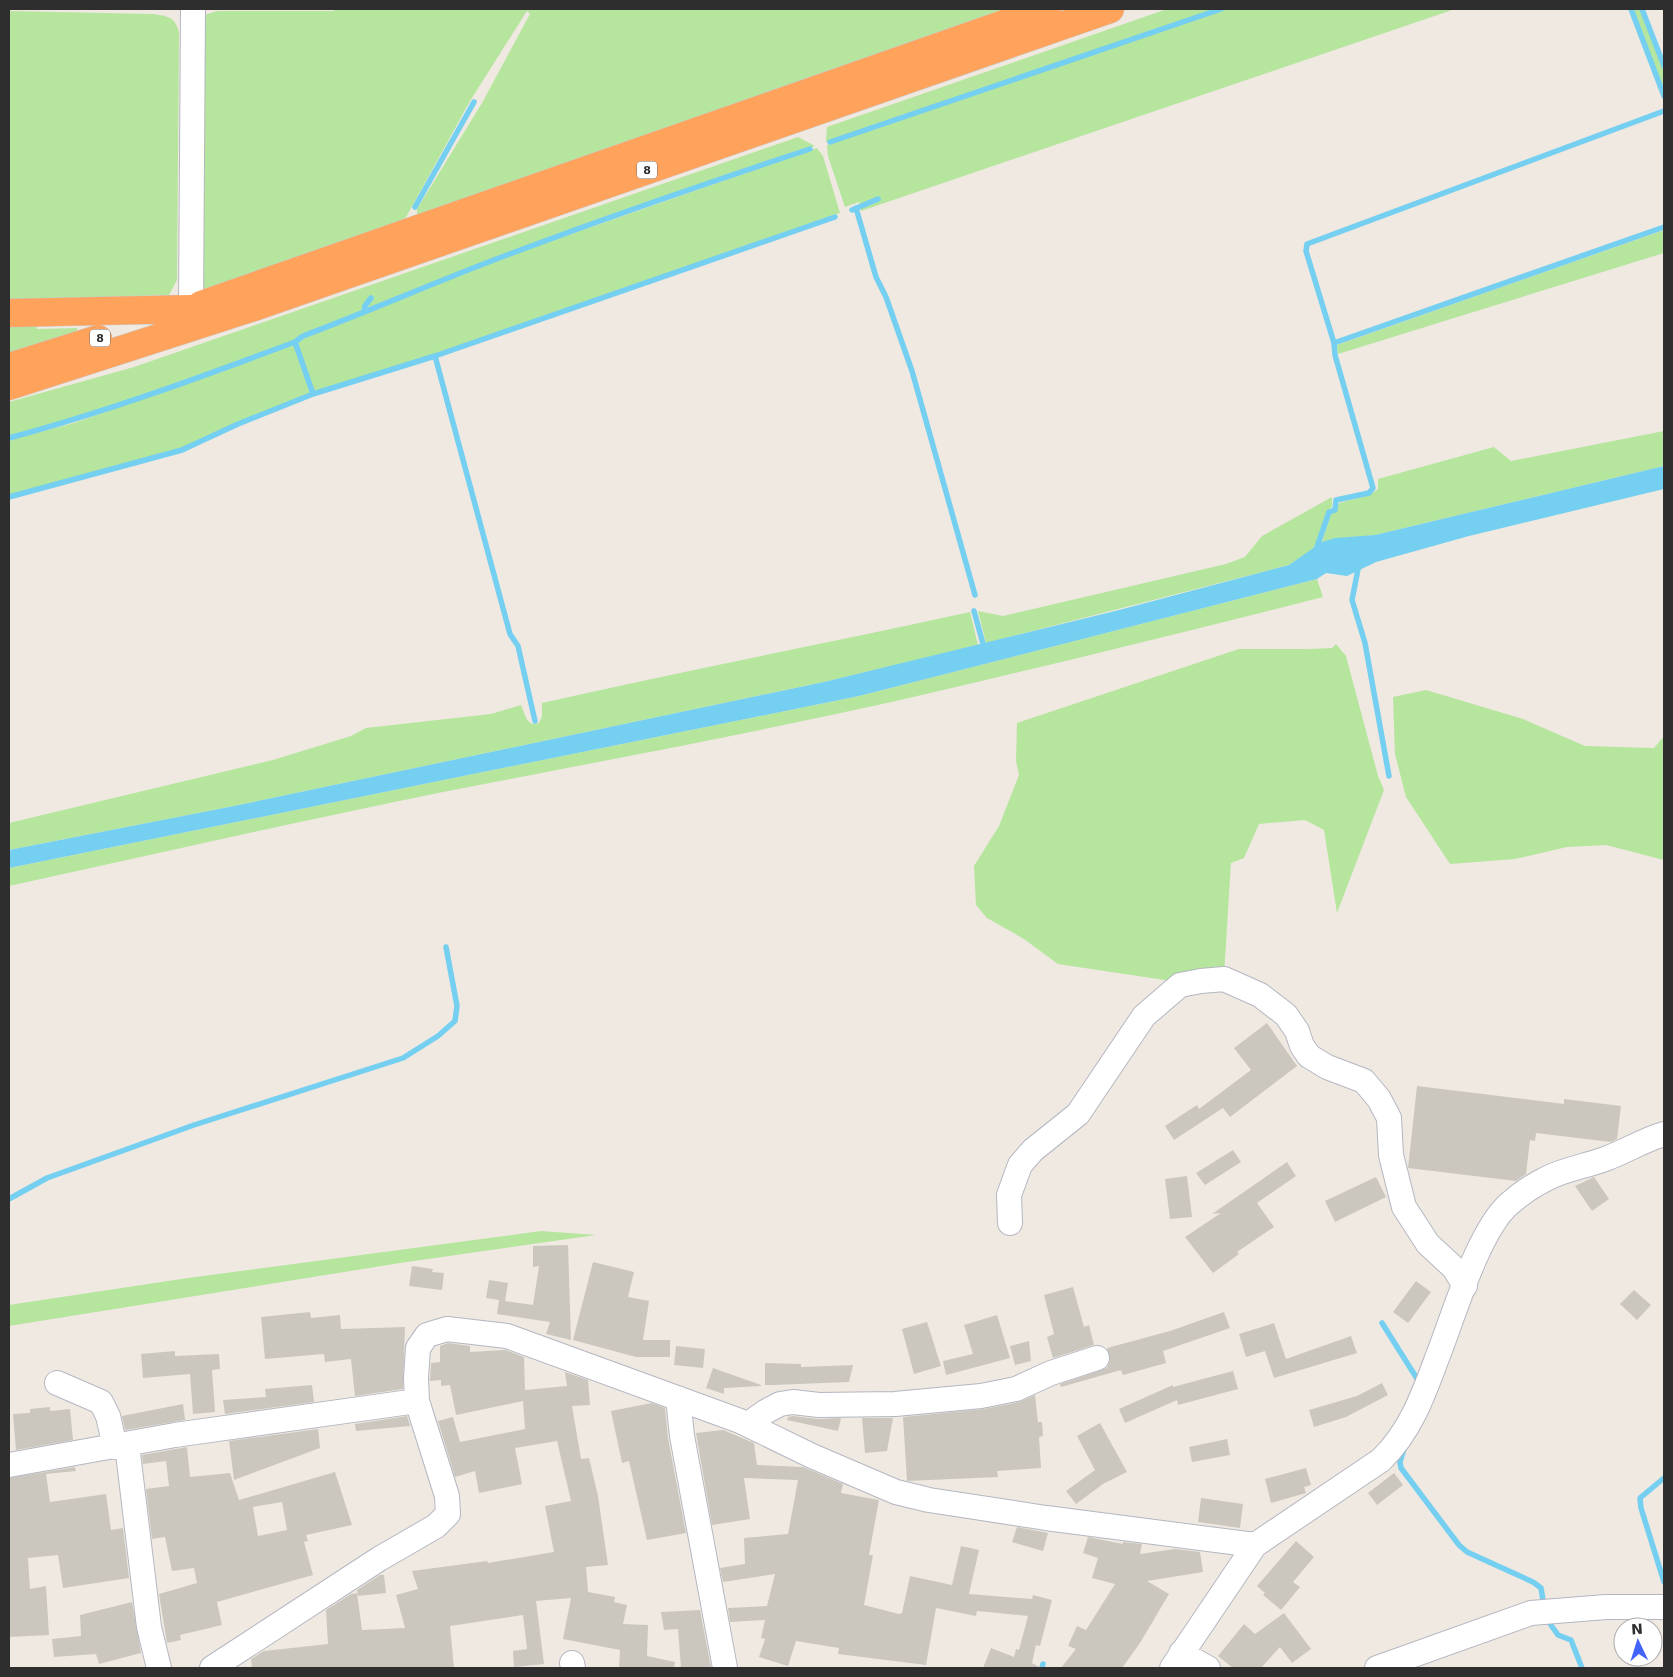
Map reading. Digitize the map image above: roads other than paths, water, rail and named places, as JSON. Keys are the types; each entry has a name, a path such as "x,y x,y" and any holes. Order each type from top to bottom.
{"highway":[{"name":"8","path":"9,367 191,309 1047,9"},
{"name":"8","path":"9,386 263,304 1110,9"},
{"path":"9,313 191,309"}],"street":[{"path":"191,309 193,9"},
{"path":"1010,1224 1009,1195 1020,1165 1033,1150 1078,1114 1144,1016 1180,985 1201,980 1224,980 1260,995 1286,1015 1297,1031 1302,1046 1309,1056 1327,1067 1364,1082 1379,1099 1389,1118 1391,1155 1404,1207 1428,1244 1454,1268 1465,1286"},
{"path":"1208,1668 1176,1661 1255,1545 1373,1465 1397,1444 1409,1426 1487,1232 1508,1204 1544,1180 1574,1167 1605,1160 1650,1138 1664,1134"},
{"path":"212,1668 379,1559 436,1526 448,1514 446,1496 417,1401 418,1348 427,1335 447,1328 507,1336 748,1424 812,1456 879,1485 921,1498 1046,1518 1255,1545"},
{"path":"748,1424 780,1404 793,1402 819,1405 895,1404 981,1396 1016,1389 1051,1373 1096,1358"},
{"path":"57,1383 101,1402 121,1446 149,1627 159,1668"},
{"path":"678,1398 682,1436 725,1668"},
{"path":"9,1466 268,1421 417,1401"},
{"path":"1377,1668 1532,1613 1606,1607 1664,1607"}],"water":[{"path":"1664,466 1664,489 1469,536 1376,562 1347,576 1326,573 1317,579 859,696 9,868 9,850 234,806 824,682 1119,610 1289,565 1322,542 1335,538 1375,535"}],"waterway":[{"path":"830,142 1221,9"},
{"path":"1631,9 1664,96"},
{"path":"1642,9 1664,66"},
{"path":"415,207 474,102"},
{"path":"1315,553 1329,512 1335,510 1336,500 1369,493 1373,488 1335,355 1334,343 1306,251 1307,244 1664,111"},
{"path":"9,438 117,405 224,368 295,342 303,336 526,248 647,204 810,149"},
{"path":"852,210 878,199"},
{"path":"856,208 876,277 886,297 912,371 975,595"},
{"path":"9,497 182,450 238,424 313,394 435,356 835,217"},
{"path":"1334,343 1664,227"},
{"path":"364,311 371,298"},
{"path":"295,342 313,394"},
{"path":"435,356 510,634 518,646 535,721"},
{"path":"1359,564 1352,600 1365,643 1389,776"},
{"path":"974,611 985,651"},
{"path":"9,1199 47,1178 194,1125 403,1058 438,1036 455,1021 457,1006 446,947"},
{"path":"1382,1323 1421,1385"},
{"path":"1404,1449 1400,1462 1401,1468 1459,1545 1467,1552 1533,1582 1541,1588 1544,1606"},
{"path":"1664,1478 1640,1498 1641,1508 1664,1582"},
{"path":"1546,1618 1558,1635 1571,1640 1582,1668"},
{"path":"1042,1668 1043,1664"}]}
